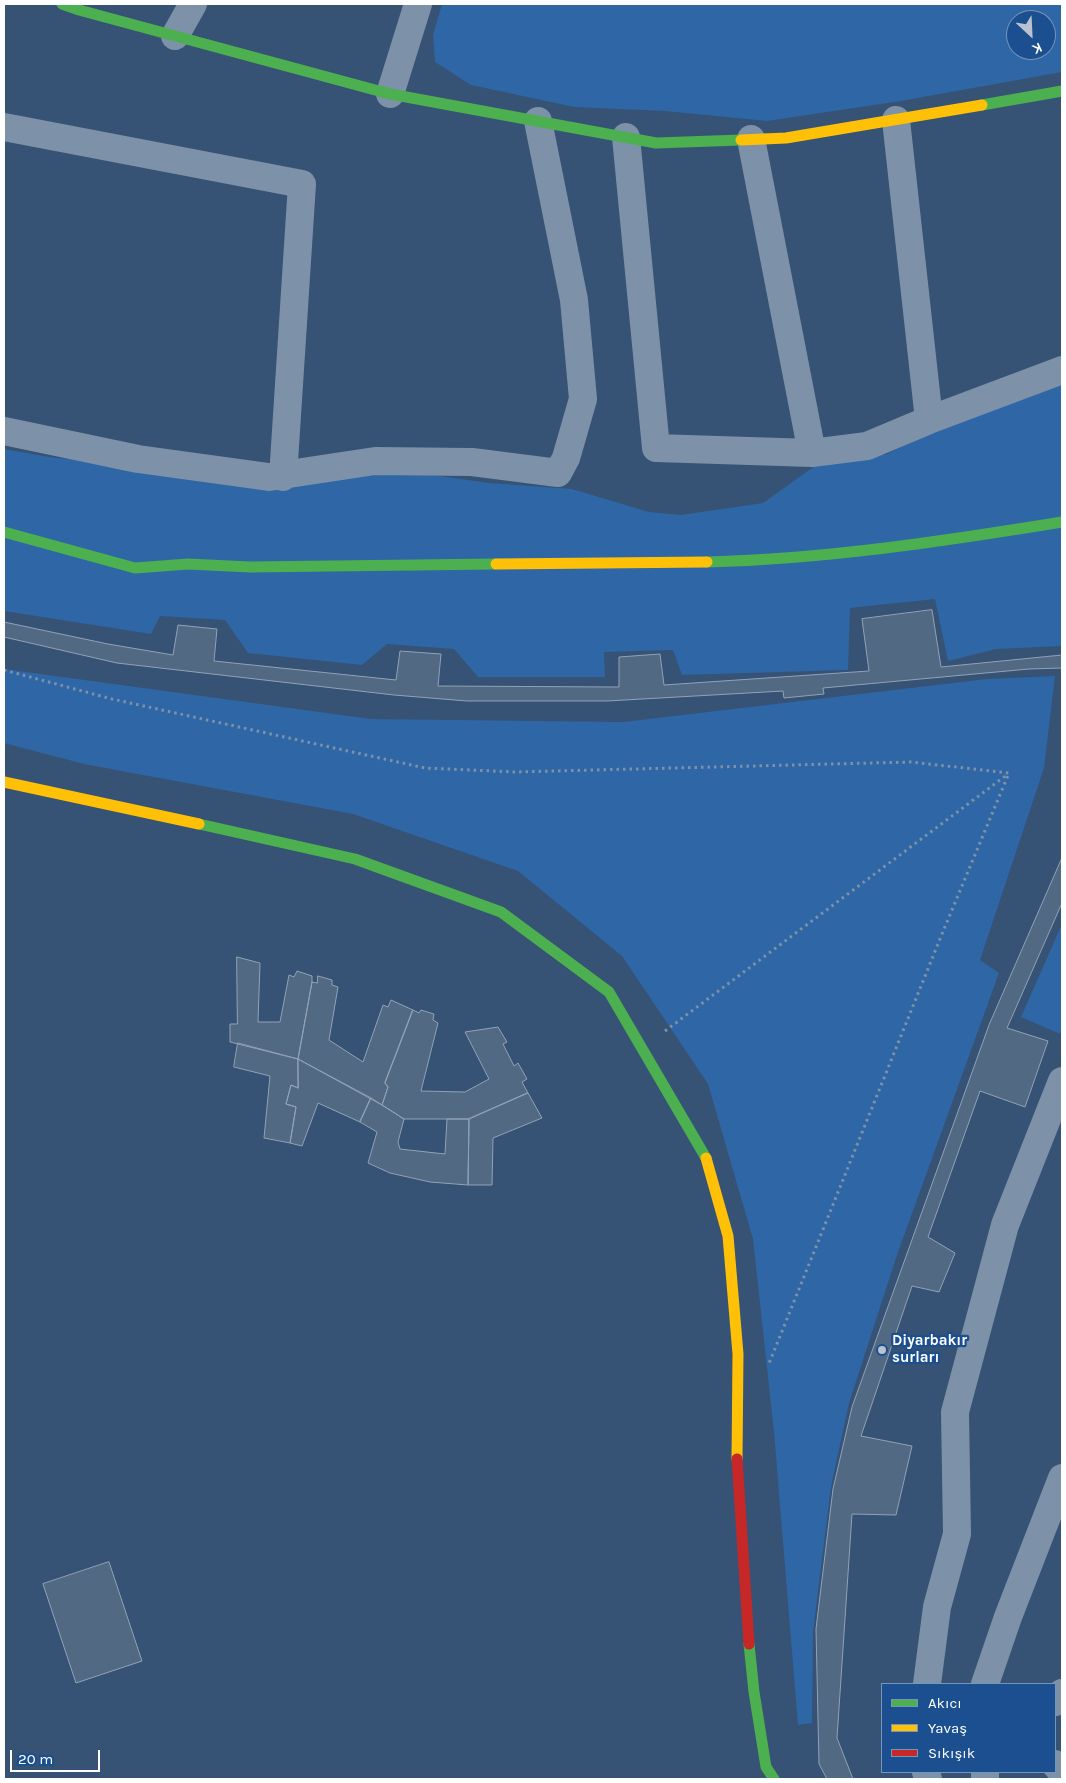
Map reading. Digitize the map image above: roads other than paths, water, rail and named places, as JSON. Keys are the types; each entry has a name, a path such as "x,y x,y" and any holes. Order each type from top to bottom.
{"street":[{"path":"62,4 390,94 656,143 786,138 1062,91"},
{"path":"175,36 193,4"},
{"path":"390,94 418,4"},
{"path":"896,120 929,420"},
{"path":"4,431 138,459 269,477 375,461 472,462 558,473 566,458 583,399 574,300 538,121"},
{"path":"4,126 302,184 282,476"},
{"path":"626,137 656,448 812,453 867,446 929,420 1062,370"},
{"path":"751,139 812,453"},
{"path":"4,532 135,568 188,564 250,567 603,564 744,561 825,554 963,538 1062,522"},
{"path":"4,782 355,858 501,912 609,992 705,1154 728,1236 738,1354 736,1445 744,1597 754,1692 766,1767 774,1779"},
{"path":"927,1683 937,1607 957,1534 955,1412 1006,1225 1062,1081"},
{"path":"985,1683 1008,1617 1062,1478"}],"place":[{"name":"Diyarbakır surları","path":"882,1350"}]}
